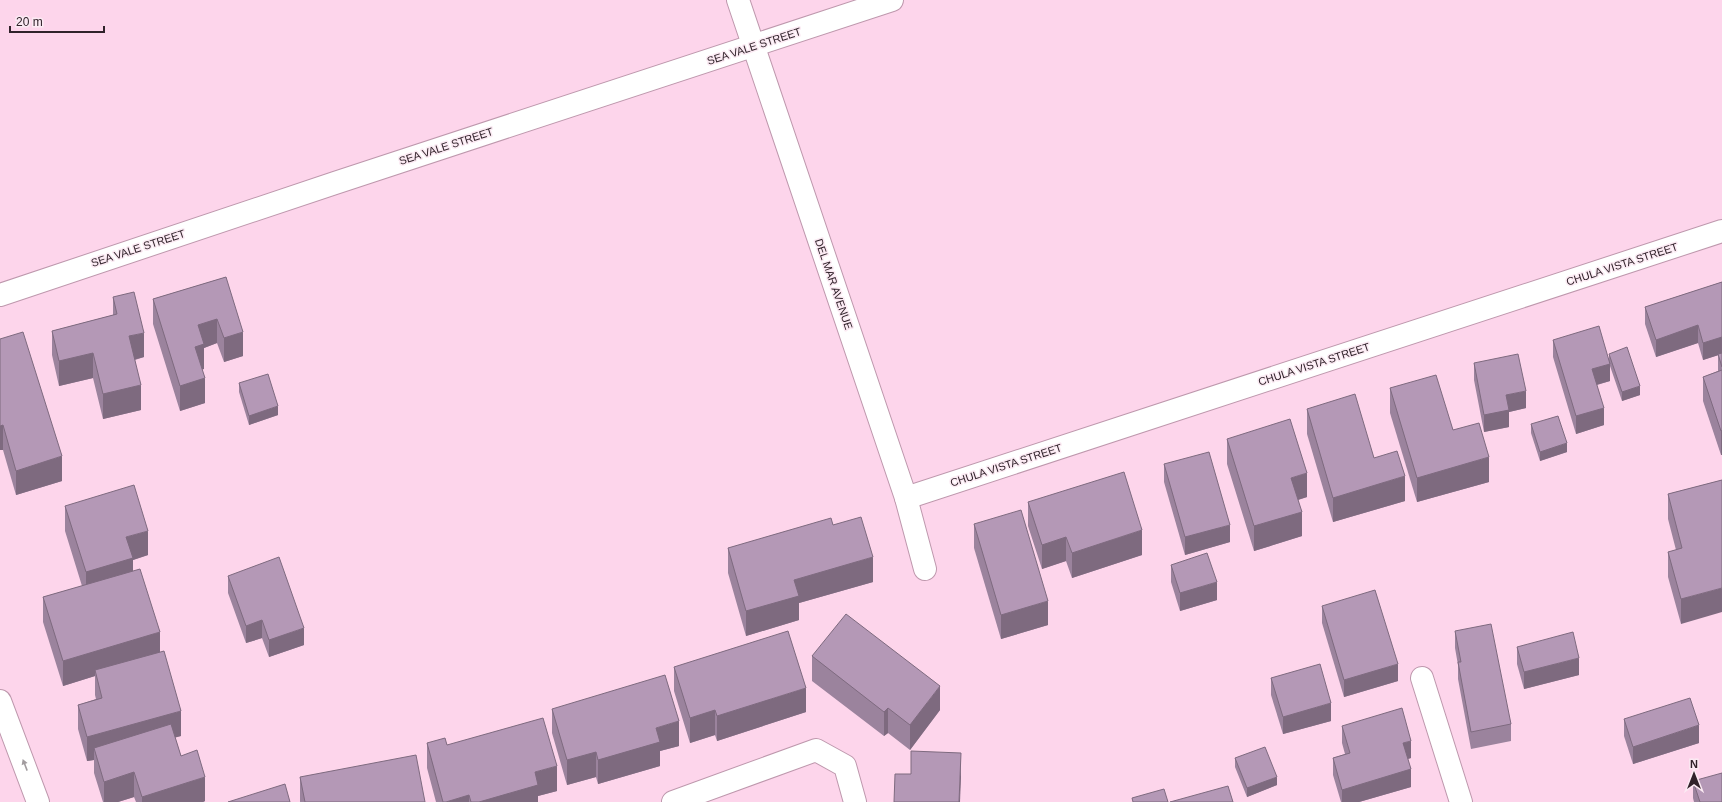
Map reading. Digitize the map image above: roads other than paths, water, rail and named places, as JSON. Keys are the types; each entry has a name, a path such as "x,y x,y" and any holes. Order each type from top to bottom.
{"street":[{"name":"DEL MAR AVENUE","path":"738,0 906,498 925,569"},
{"name":"SEA VALE STREET","path":"0,295 373,170 753,47 892,0"},
{"name":"CHULA VISTA STREET","path":"906,498 1722,231"},
{"path":"1422,678 1461,802"},
{"path":"0,702 38,802"},
{"path":"673,802 816,750 845,766 855,802"}]}
